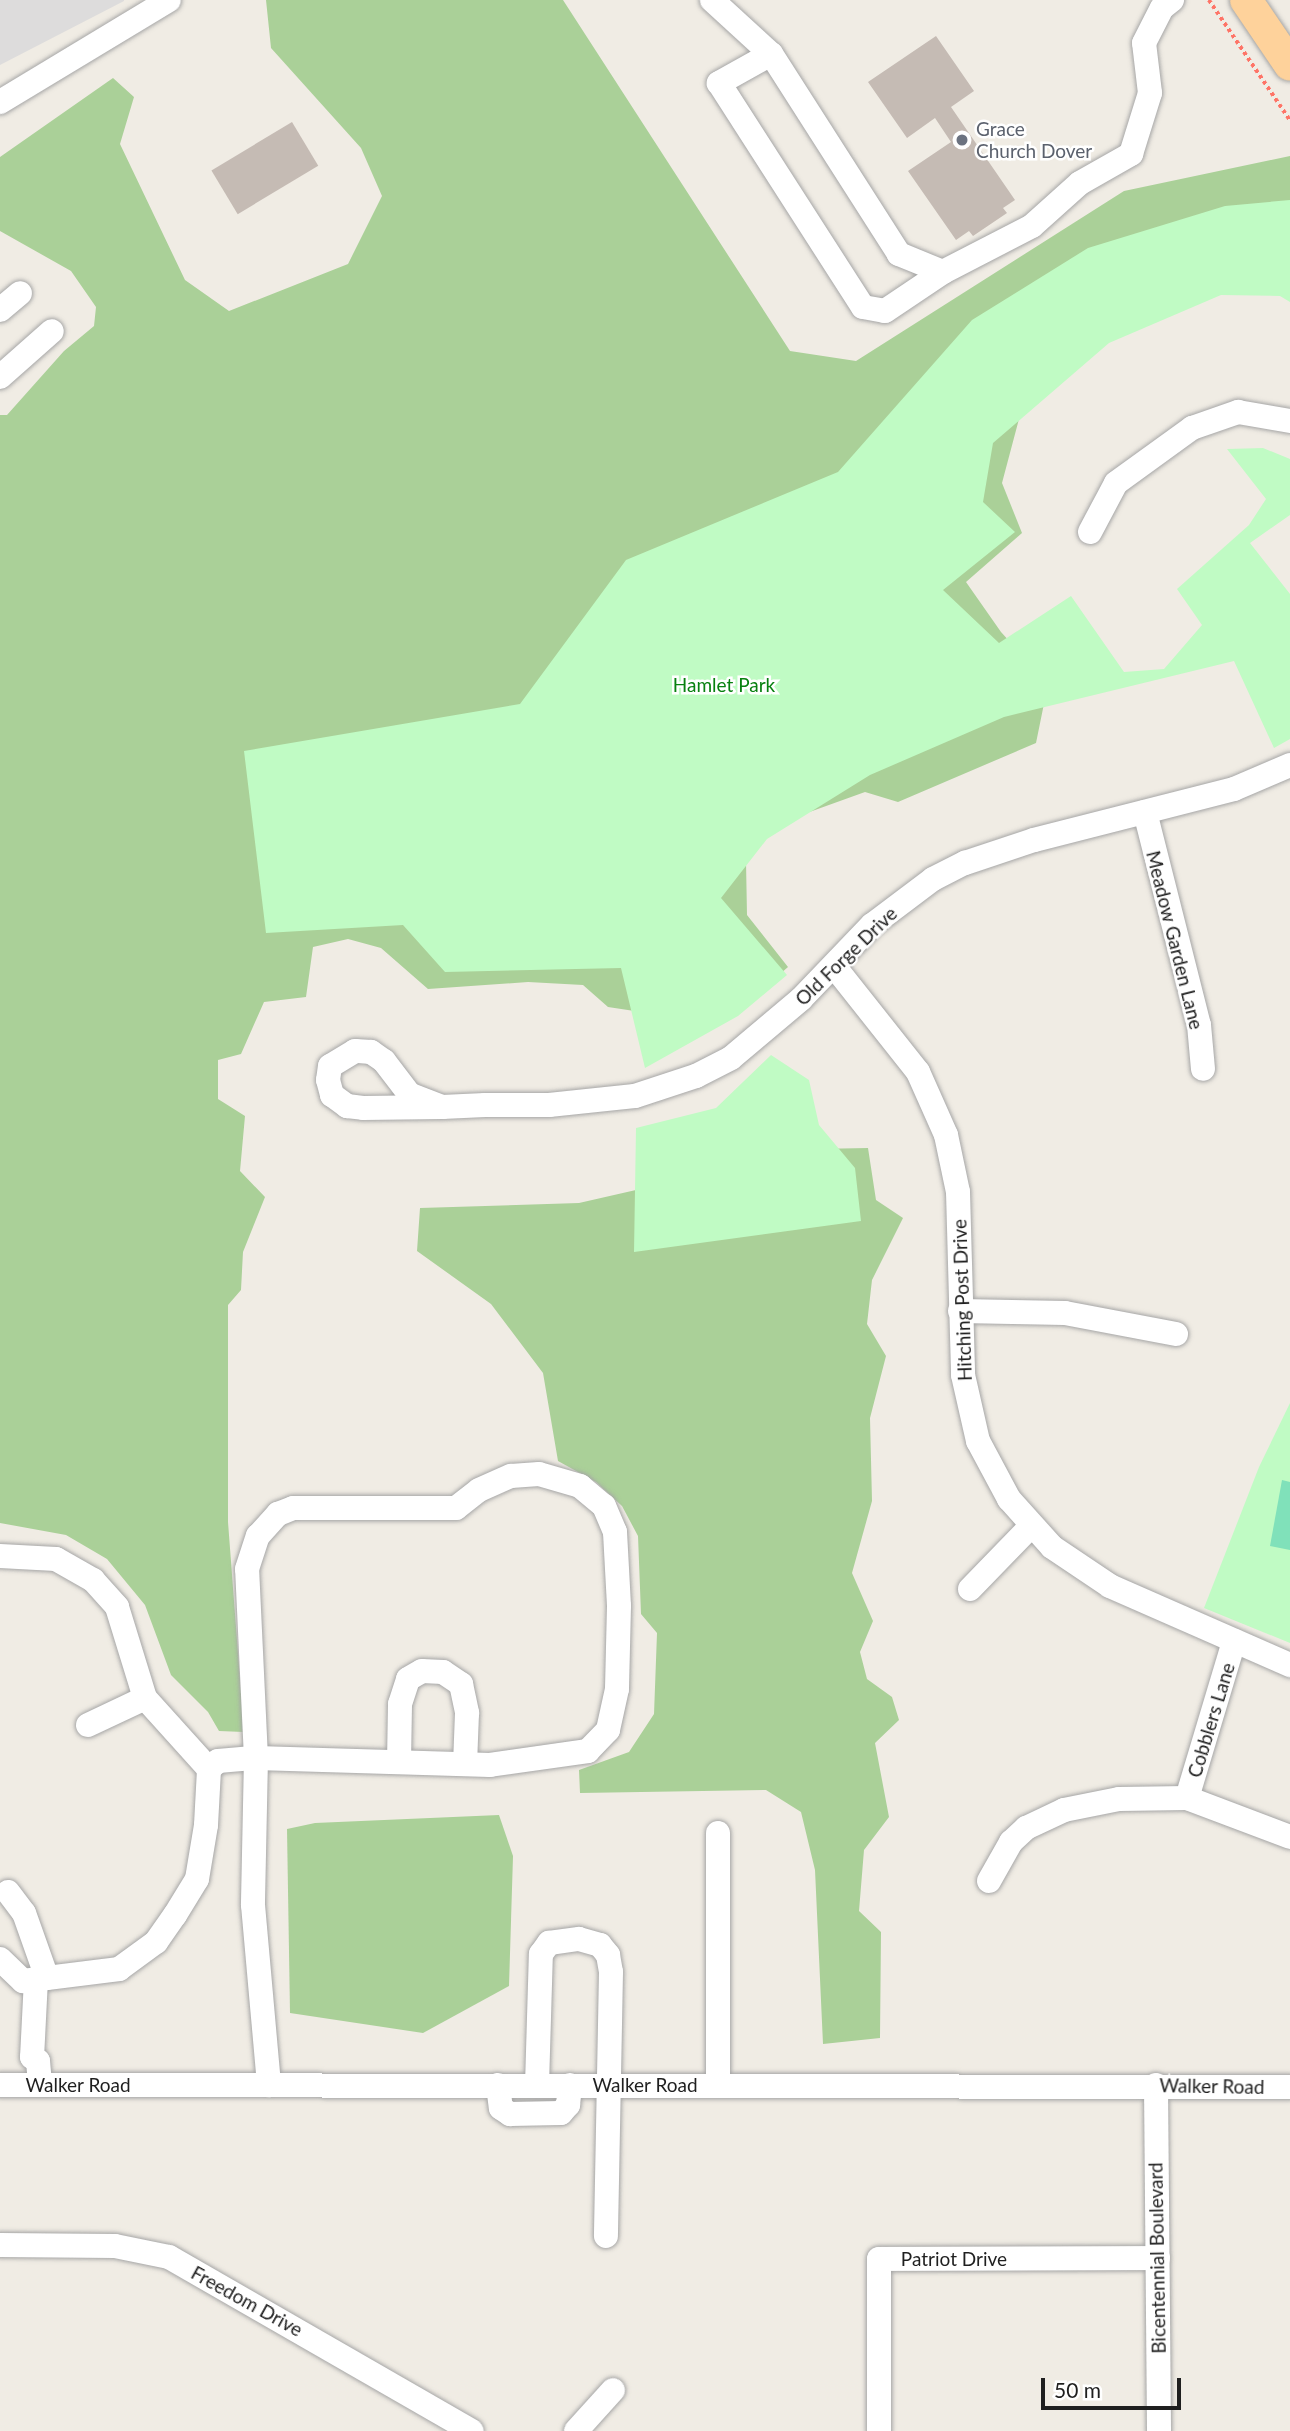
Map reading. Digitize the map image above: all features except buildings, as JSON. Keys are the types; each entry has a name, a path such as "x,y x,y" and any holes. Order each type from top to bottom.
{"main road":[{"path":"1246,0 1290,65"}],"street":[{"path":"0,102 169,0"},
{"path":"712,0 771,54 899,254 943,272"},
{"path":"771,54 719,83 863,307 885,311 943,272 1032,226 1080,183 1131,154 1150,93 1144,43 1162,8 1172,0"},
{"path":"0,310 20,293"},
{"path":"0,377 52,331"},
{"path":"1090,531 1116,483 1192,428 1238,412 1290,421"},
{"name":"Old Forge Drive","path":"442,1107 548,1105 635,1096 696,1076 731,1058 834,966 872,925 933,879 965,863 1034,840 1234,789 1290,765"},
{"name":"Meadow Garden Lane","path":"1144,813 1199,1024 1203,1069"},
{"name":"Hitching Post Drive","path":"834,966 904,1051 942,1125 958,1192 963,1375 978,1441 1009,1499 1030,1527 1078,1568 1110,1586 1290,1665"},
{"path":"960,1311 1065,1313 1176,1334"},
{"path":"209,1769 218,1761 256,1758 465,1764 555,1758 588,1751 608,1730 617,1689 615,1532 604,1506 580,1486 539,1474 511,1476 479,1490 456,1508 293,1508 278,1514 258,1536 247,1569 256,1758 253,1905 269,2085"},
{"path":"970,1589 1030,1527"},
{"path":"0,1556 56,1559 93,1580 117,1607 145,1698 209,1769 206,1825 197,1879 156,1942 119,1969 23,1981 0,1959"},
{"name":"Cobblers Lane","path":"1187,1798 1234,1641"},
{"path":"399,1762 400,1704 408,1679 422,1671 443,1672 461,1684 467,1713 465,1764"},
{"path":"88,1725 145,1698"},
{"path":"989,1881 1011,1842 1043,1818 1119,1799 1187,1798 1290,1837"},
{"path":"718,1833 718,2085"},
{"path":"8,1892 24,1913 41,1979 37,2006 43,2010 43,2058 39,2073"},
{"path":"537,2085 541,1954 549,1943 579,1938 600,1945 608,1955 610,2085 606,2236"},
{"name":"Walker Road","path":"0,2085 39,2073 269,2085 1290,2087"},
{"path":"498,2085 501,2108 510,2115 561,2113 568,2105 570,2085"},
{"name":"Bicentennial Boulevard","path":"1156,2085 1159,2431"},
{"name":"Freedom Drive","path":"0,2245 115,2246 169,2257 472,2431"},
{"name":"Patriot Drive","path":"879,2431 879,2259 1158,2258"},
{"path":"576,2431 613,2390"}],"path":[{"path":"1209,0 1290,120"}],"shaded area":[{"path":"0,0 124,0 124,1 0,65"}],"green space":[{"path":"266,0 563,0 790,351 856,361 1124,191 1290,156 1290,235 1146,262 1019,419 1002,483 1022,533 966,582 1001,632 1048,684 1036,743 898,802 865,792 765,828 746,861 747,915 788,967 747,1003 641,1012 608,1007 583,985 528,982 428,989 381,948 348,939 313,947 306,997 264,1002 241,1054 218,1060 218,1099 245,1116 240,1171 265,1197 243,1252 241,1290 228,1305 228,1522 244,1732 219,1731 208,1712 171,1675 145,1605 107,1559 66,1535 0,1523 0,415 7,415 64,351 94,326 96,307 71,271 0,231 0,157 113,78 134,97 120,144 185,280 229,311 348,264 382,196 361,148 271,48"},
{"name":"Hamlet Park","path":"1290,200 1290,302 1280,296 1221,295 1109,343 993,443 983,502 1015,532 943,590 999,643 1071,596 1124,672 1164,669 1202,625 1177,589 1249,525 1266,499 1227,449 1263,448 1290,459 1290,515 1250,543 1290,594 1290,739 1274,748 1234,661 1004,717 870,775 767,839 721,898 787,975 738,1016 645,1068 621,968 445,972 403,925 266,933 244,751 520,704 626,560 838,472 972,320 1088,248 1225,206"},
{"path":"771,1055 809,1080 819,1125 855,1168 861,1221 634,1252 636,1128 716,1108"},
{"path":"868,1148 876,1200 903,1218 872,1280 867,1324 886,1356 870,1418 872,1501 852,1573 873,1621 860,1652 867,1679 892,1697 899,1720 875,1743 889,1817 864,1850 859,1911 881,1932 880,2038 823,2044 815,1870 801,1812 766,1790 580,1793 579,1770 629,1752 654,1714 657,1633 641,1614 638,1536 622,1506 596,1482 558,1461 543,1373 491,1304 417,1251 420,1208 579,1203 815,1149"},
{"path":"1290,1403 1290,1643 1204,1608 1259,1467"},
{"path":"1282,1480 1290,1482 1290,1550 1270,1546"},
{"path":"499,1815 513,1856 509,1986 423,2033 290,2013 287,1829 315,1823"}],"place":[{"name":"Grace Church Dover","path":"962,140"}]}
